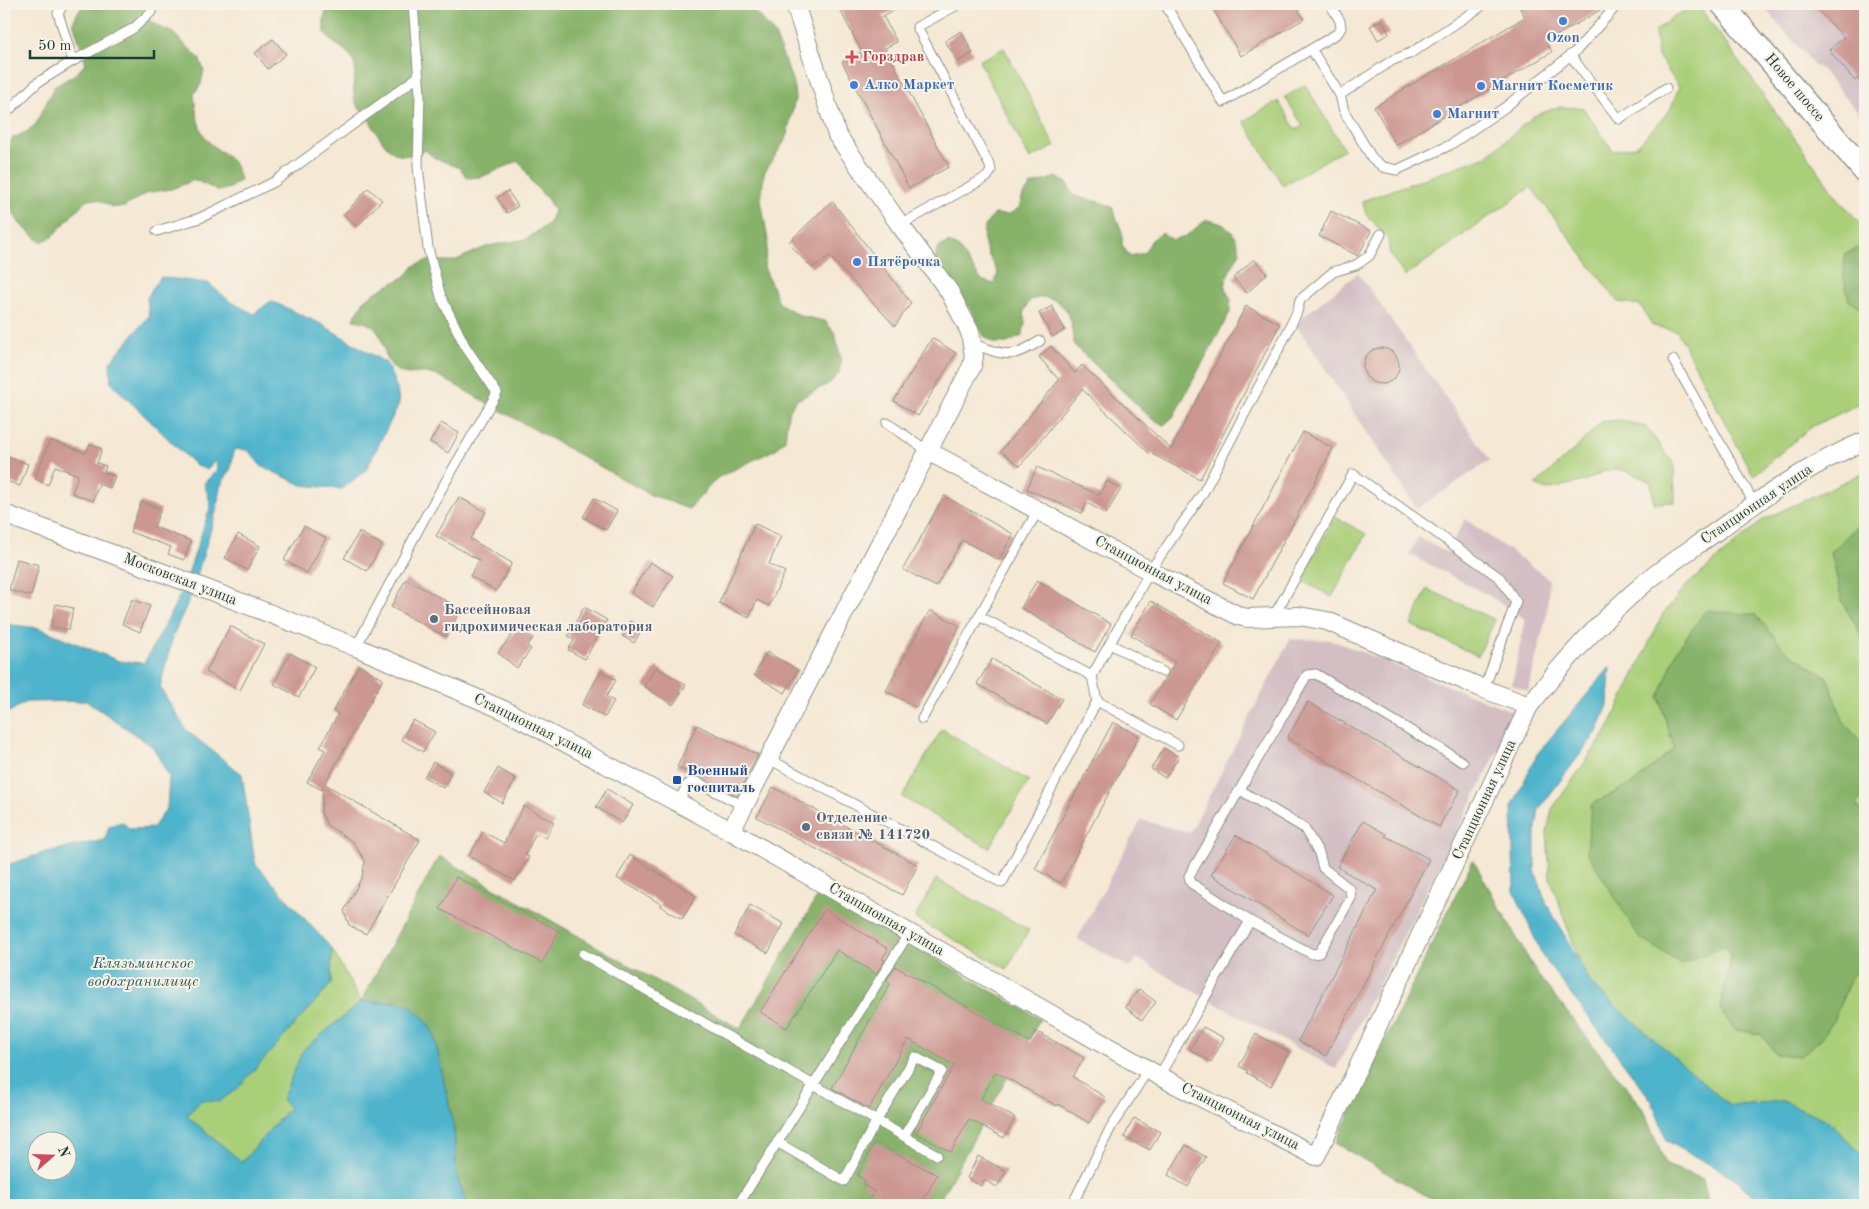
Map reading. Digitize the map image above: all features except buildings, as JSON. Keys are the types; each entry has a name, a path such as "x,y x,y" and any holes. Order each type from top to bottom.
{"street":[{"path":"731,831 972,366 974,356 970,332 949,292 837,135 795,4"},
{"name":"Новое шоссе","path":"1722,4 1865,172"},
{"name":"Станционная улица","path":"356,648 506,711 678,802 1154,1073 1316,1156 1529,706 1558,669 1594,630 1647,582 1754,503 1815,465 1865,441"},
{"name":"Станционная улица","path":"928,450 1150,571 1239,616 1247,618 1299,616 1327,621 1484,689 1529,706"},
{"name":"Московская улица","path":"4,514 201,586 356,648"}],"lane":[{"path":"64,4 58,13 73,61"},
{"path":"4,115 37,83 134,28 151,12 152,4"},
{"path":"356,648 424,519 497,393 465,346 441,297 428,248 418,167 420,94 413,4"},
{"path":"900,225 987,177 990,171 990,166 916,27 959,4"},
{"path":"1165,4 1223,102 1338,33 1342,28 1330,4"},
{"path":"1340,95 1393,60 1411,53 1479,8 1482,4"},
{"path":"1311,49 1340,95 1344,112 1372,158 1383,167 1397,170 1450,145 1504,108 1570,55 1618,4"},
{"path":"1570,55 1619,118 1666,88"},
{"path":"157,231 200,218 274,182 419,76"},
{"path":"769,759 1002,883 1097,700 1092,676 1150,571 1204,492 1286,335 1297,312 1300,300 1334,272 1356,265 1369,256 1381,234"},
{"path":"973,344 1004,355 1024,351 1040,341"},
{"path":"1673,360 1754,503"},
{"path":"887,423 928,450"},
{"path":"1274,616 1353,474 1500,578 1516,602 1484,689"},
{"path":"922,719 1038,510"},
{"path":"979,616 1092,676"},
{"path":"1110,644 1163,672"},
{"path":"1240,790 1304,828 1319,853 1323,868 1350,889 1351,898 1319,953 1312,954 1250,921 1191,883 1189,876 1307,675 1316,674 1463,762"},
{"path":"1097,700 1178,745"},
{"path":"678,802 687,785 691,782 697,782 744,806"},
{"path":"1072,1205 1111,1126 1154,1073 1250,921"},
{"path":"738,1205 910,933"},
{"path":"583,954 937,1155"},
{"path":"777,1142 844,1181 877,1120 915,1057 942,1071 904,1136"}],"shaded area":[{"path":"1761,4 1865,4 1865,120 1821,69 1814,65"},
{"path":"1358,273 1490,460 1417,509 1295,323"},
{"path":"1465,519 1549,579 1547,614 1528,691 1512,685 1525,619 1486,594 1409,554 1418,537 1447,553"},
{"path":"1290,639 1331,640 1517,713 1336,1069 1205,998 1137,958 1131,968 1077,939 1141,820 1190,833"}],"green space":[{"path":"85,4 140,4 149,20 159,27 172,32 199,58 204,70 201,84 194,94 196,113 202,132 209,142 232,161 240,180 230,188 219,191 195,180 171,189 146,193 124,207 112,207 99,200 87,199 52,237 41,242 20,224 6,201 4,194 4,153 13,138 26,132 36,124 54,87 77,73 86,63 73,22 79,10"},
{"path":"328,4 734,4 745,7 757,14 775,35 794,85 795,99 786,139 764,173 761,199 768,241 764,267 779,303 801,316 825,321 835,333 841,359 839,373 830,383 795,401 788,414 785,440 776,449 717,478 689,509 651,495 439,376 427,373 403,373 392,366 379,335 374,328 366,323 353,320 364,301 374,293 406,276 414,266 426,261 454,261 488,246 527,239 549,223 554,211 548,200 532,182 518,161 481,177 467,178 460,168 435,158 425,150 402,155 393,152 380,138 356,103 354,97 355,67 352,58 328,37 324,30 324,19"},
{"path":"1698,5 1840,201 1865,228 1865,405 1857,405 1811,427 1753,476 1677,331 1653,326 1640,305 1618,302 1531,187 1405,276 1390,255 1388,239 1366,214 1362,201 1487,156 1534,116 1558,107 1583,108 1613,151 1637,146 1670,110 1679,87 1658,56 1655,32 1674,16"},
{"path":"1004,48 1055,146 1030,159 979,61"},
{"path":"1305,85 1344,149 1283,186 1244,121 1278,101 1296,130 1303,126 1285,97"},
{"path":"1056,177 1067,183 1073,195 1112,207 1122,232 1122,246 1130,256 1144,253 1152,240 1162,233 1173,240 1186,236 1206,220 1225,226 1233,233 1236,239 1240,252 1227,276 1225,288 1231,300 1230,312 1173,417 1164,425 1152,419 1074,345 1071,321 1065,308 1055,300 1043,297 1030,300 1024,311 1025,324 1022,336 1007,343 994,343 984,336 960,290 935,262 937,249 948,242 959,248 981,280 994,284 998,273 984,242 984,229 987,223 995,214 1008,215 1019,208 1023,195 1031,185"},
{"path":"1865,246 1865,309 1849,301 1844,278 1845,253"},
{"path":"1619,420 1646,427 1674,464 1675,502 1654,503 1651,482 1624,470 1606,470 1585,481 1546,490 1535,485 1601,422"},
{"path":"1865,472 1865,518 1831,552 1842,601 1865,642 1865,746 1844,723 1827,677 1786,651 1756,615 1659,697 1674,748 1635,782 1591,805 1681,964 1726,944 1731,959 1720,1010 1735,1030 1761,1034 1776,1054 1834,1019 1852,975 1865,965 1865,1157 1827,1120 1783,1101 1730,1106 1592,985 1581,966 1550,878 1547,832 1552,809 1607,731 1663,614 1686,586 1764,519"},
{"path":"1335,517 1366,534 1332,597 1301,580"},
{"path":"1865,518 1865,642 1842,601 1831,552"},
{"path":"1427,589 1495,620 1478,656 1411,625"},
{"path":"1706,610 1756,615 1786,651 1827,677 1844,723 1865,746 1865,789 1857,805 1865,815 1865,965 1852,975 1834,1019 1819,1041 1800,1056 1776,1054 1761,1034 1735,1030 1720,1010 1731,959 1726,945 1681,964 1639,937 1587,852 1591,805 1635,782 1674,748 1659,697 1677,650"},
{"path":"942,729 1029,781 989,848 902,797"},
{"path":"1865,789 1865,815 1856,805"},
{"path":"439,856 740,1029 820,892 1040,1019 937,1205 468,1205 457,1178 454,1128 434,1035 407,1004 361,1002"},
{"path":"1473,860 1537,974 1642,1107 1666,1165 1703,1179 1709,1205 1442,1205 1335,1143"},
{"path":"936,879 1029,930 1007,969 915,918"},
{"path":"332,949 361,1002 303,1050 289,1108 242,1162 187,1116 201,1100 331,984"}],"water":[{"name":"Клязьминское водохранилище","path":"160,277 208,283 231,302 254,314 271,301 321,324 386,363 397,388 399,404 366,470 342,489 302,485 261,466 248,450 234,449 231,468 220,487 217,508 192,593 173,636 160,687 187,731 242,774 255,863 332,949 331,984 238,1088 219,1102 201,1100 187,1116 242,1162 289,1108 282,1099 303,1050 361,1002 407,1004 425,1019 434,1035 454,1128 457,1178 468,1205 4,1205 4,866 46,852 105,840 109,826 122,822 130,829 153,828 167,808 169,777 153,747 87,701 26,702 4,715 4,624 39,628 119,661 144,663 183,589 211,505 204,483 217,470 216,459 207,470 194,464 111,383 110,362 149,316 147,298"},
{"path":"1610,667 1608,705 1597,732 1539,809 1535,835 1535,871 1546,902 1592,985 1730,1106 1782,1101 1827,1120 1865,1157 1865,1205 1762,1205 1734,1178 1667,1141 1652,1101 1543,957 1514,891 1512,807 1537,754"}],"place":[{"name":"Ozon","path":"1563,21"},
{"name":"Горздрав","path":"852,57"},
{"name":"Алко Маркет","path":"854,85"},
{"name":"Магнит Косметик","path":"1481,86"},
{"name":"Магнит","path":"1437,114"},
{"name":"Пятёрочка","path":"857,262"},
{"name":"Бассейновая гидрохимическая лаборатория","path":"434,619"},
{"name":"Военный госпиталь","path":"677,780"},
{"name":"Отделение связи № 141720","path":"806,827"}]}
